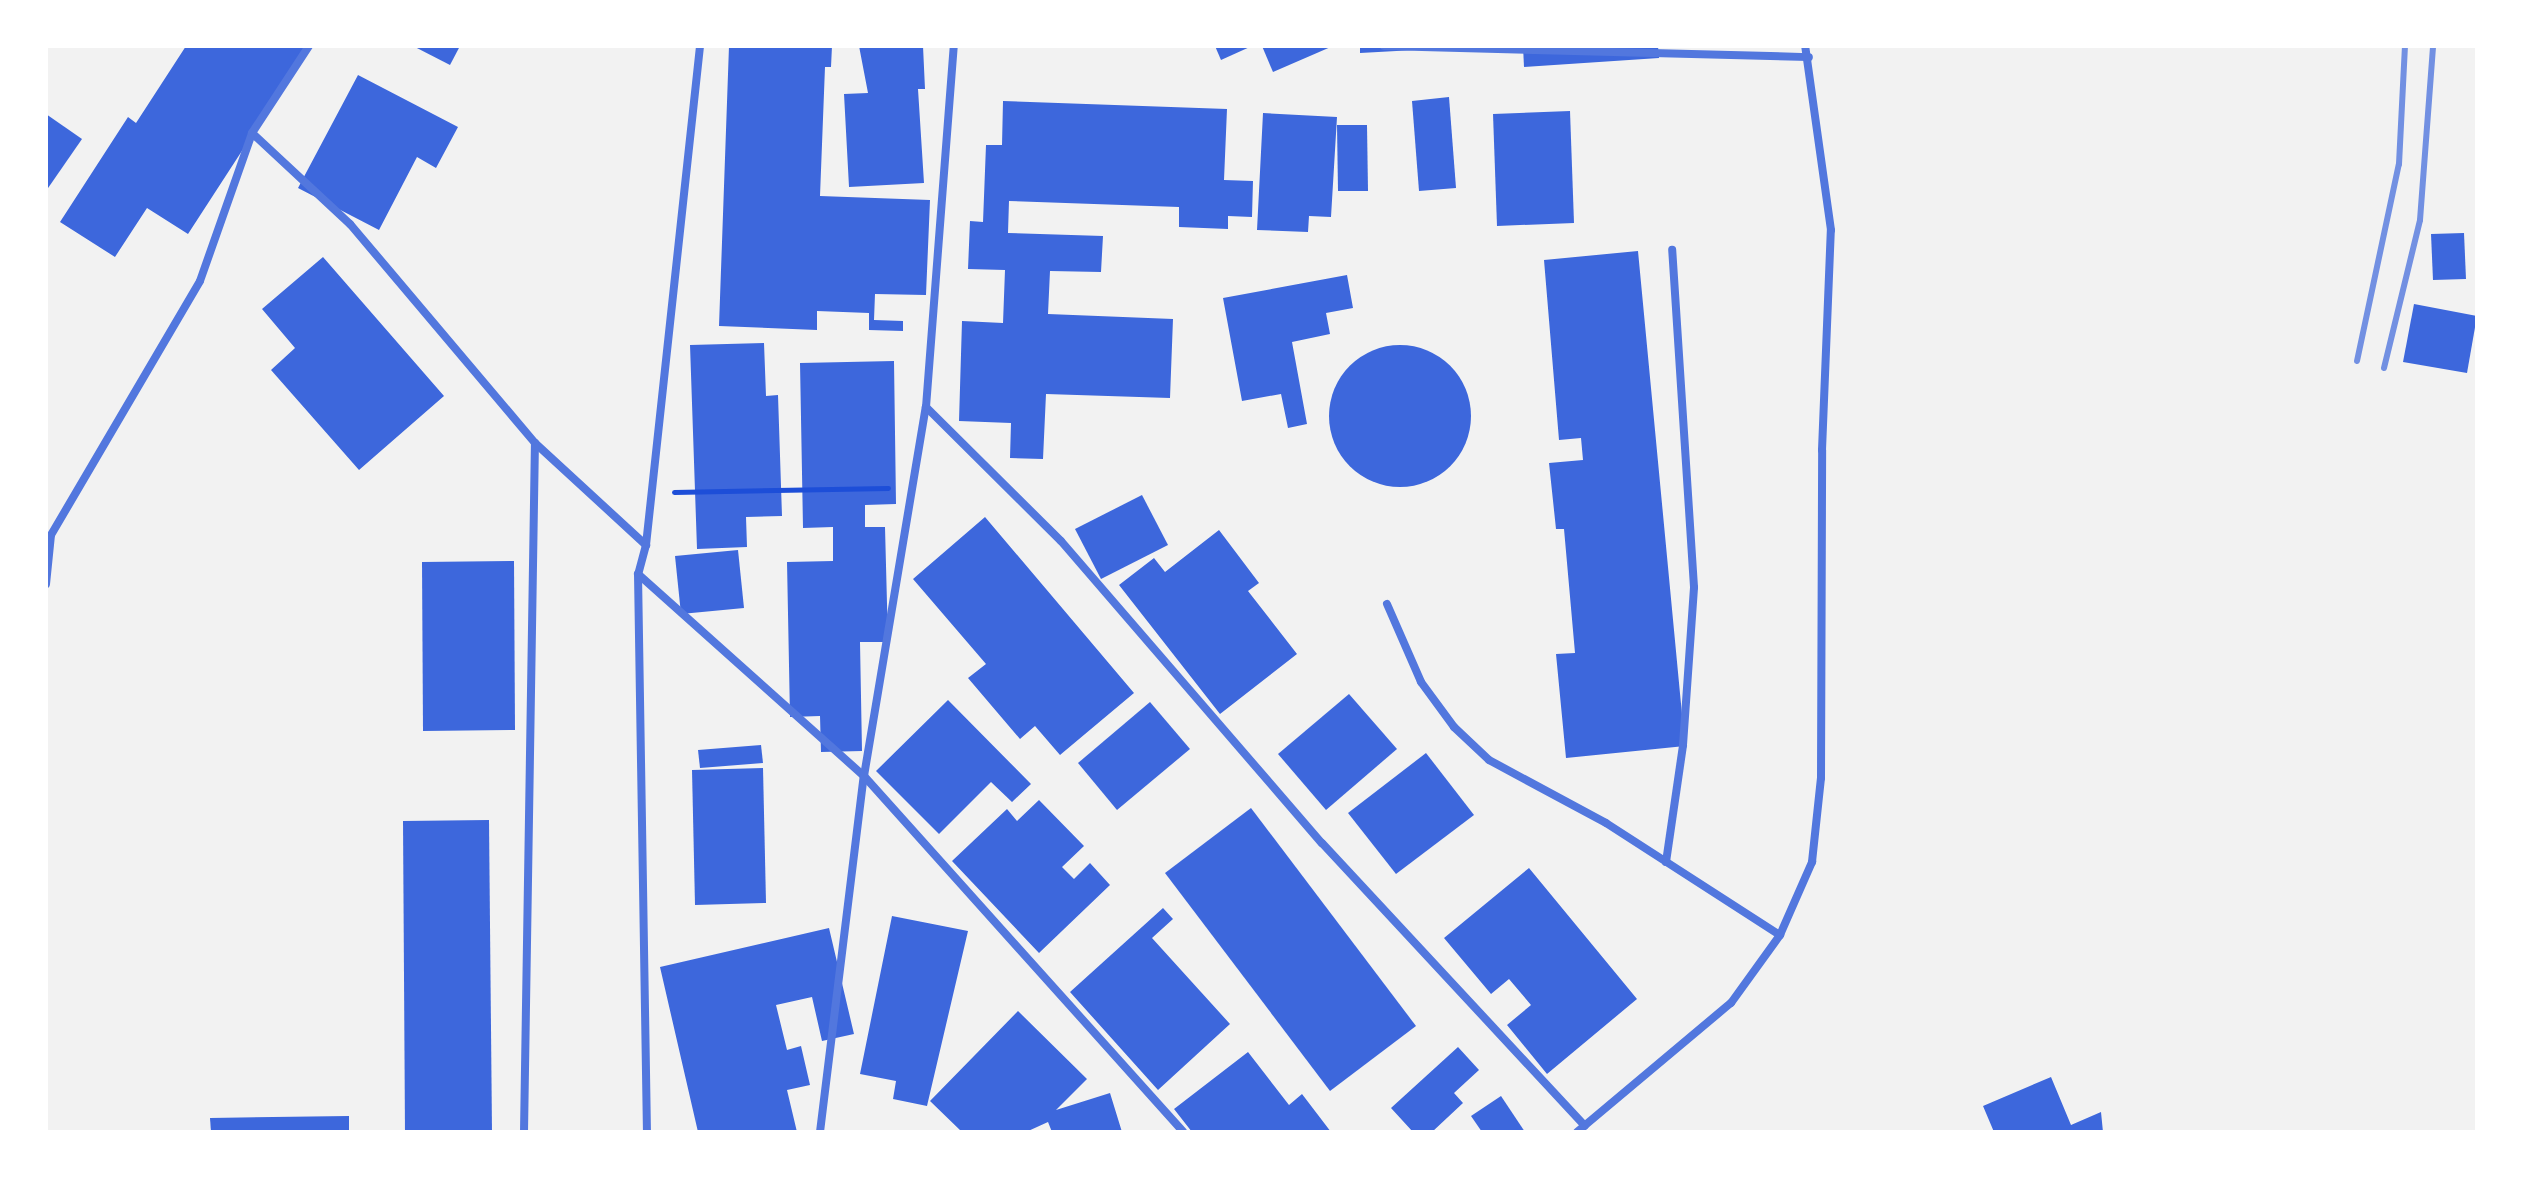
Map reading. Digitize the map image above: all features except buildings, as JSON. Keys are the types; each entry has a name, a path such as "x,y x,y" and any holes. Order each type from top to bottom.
{"street":[{"path":"46,584 48,535 200,281 252,133 309,46"},
{"path":"647,1132 638,574 646,545 649,493 700,46"},
{"path":"820,1132 864,776 926,407 954,46"},
{"path":"1384,46 1809,57"},
{"path":"926,407 1061,541 1322,843 1581,1129 1731,1003 1780,935 1812,862 1821,778 1822,450 1831,230 1809,57 1805,46"},
{"path":"252,133 350,224 535,443 646,545"},
{"path":"1666,862 1683,745 1694,587 1672,250"},
{"path":"524,1132 535,443"},
{"path":"638,574 864,776 1183,1132"},
{"path":"1387,604 1421,682 1454,727 1489,760 1606,823 1780,935"}],"path":[{"path":"649,493 912,487"}],"railway":[{"path":"2357,361 2399,164 2405,46"},
{"path":"2384,368 2420,220 2433,46"}]}
